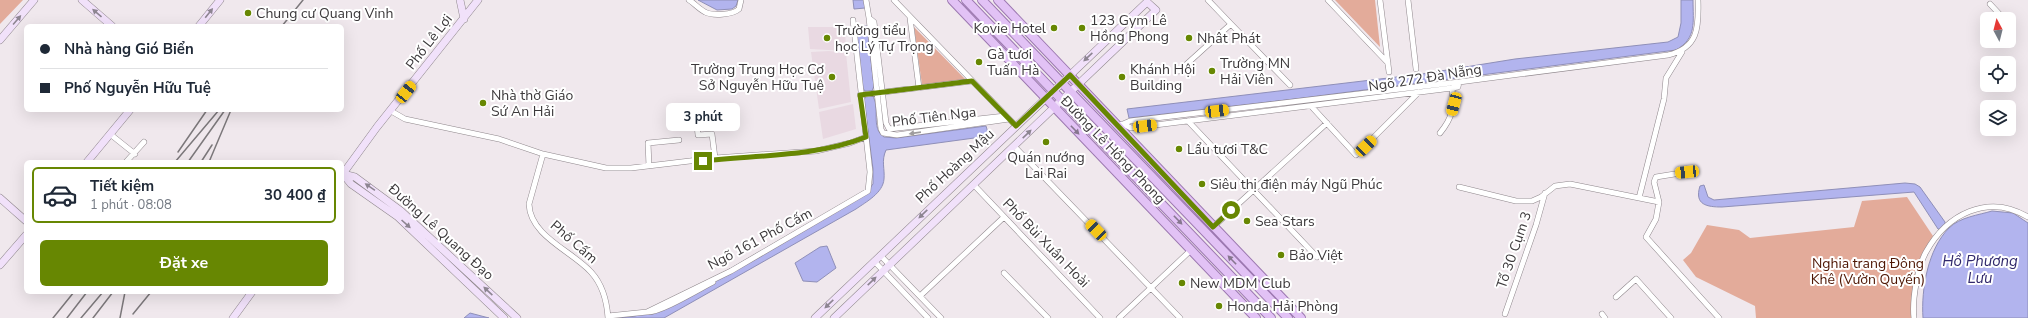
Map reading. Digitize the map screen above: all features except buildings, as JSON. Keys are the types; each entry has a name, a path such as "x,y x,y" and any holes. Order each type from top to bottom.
{"main road":[{"name":"Đường Lê Hồng Phong","path":"952,0 1256,318"},
{"name":"Đường Lê Hồng Phong","path":"966,0 1054,90 1271,318"},
{"name":"Đường Lê Hồng Phong","path":"982,0 1288,318"},
{"name":"Đường Lê Hồng Phong","path":"998,0 1070,75 1120,124 1213,227 1301,318"}],"street":[{"path":"0,40 34,0"},
{"path":"82,0 110,24"},
{"path":"201,24 220,0"},
{"path":"460,0 464,19"},
{"name":"Phố Lê Lợi","path":"344,174 377,127 478,0"},
{"path":"689,0 703,11 713,13 735,12 739,9 741,0"},
{"name":"Phố Tiên Nga","path":"866,0 879,92 886,123 889,129 892,130 1007,118"},
{"path":"894,0 1016,126"},
{"path":"1208,0 1290,85"},
{"path":"1328,0 1388,63"},
{"path":"1380,0 1389,72"},
{"path":"1408,0 1416,69"},
{"path":"1639,198 1664,99 1666,78 1697,29 1698,0"},
{"name":"Phố Hoàng Mậu","path":"815,318 982,156 1045,99 1147,2 1156,10 834,318"},
{"path":"1990,4 1997,12"},
{"path":"910,18 918,88"},
{"path":"391,111 405,120 499,139 543,154 606,168 649,166 715,158 816,151 850,143 866,137 852,20"},
{"path":"1179,71 1231,24"},
{"name":"Ngõ 272 Đà Nẵng","path":"1120,124 1131,128 1312,107 1452,88 1458,86 1459,82 1682,52"},
{"path":"1668,55 1672,67"},
{"path":"860,95 972,81"},
{"path":"1120,124 1130,121 1459,82"},
{"path":"1440,133 1449,121 1454,104 1452,88"},
{"path":"1312,107 1356,155 1419,92"},
{"path":"89,160 128,112"},
{"path":"1188,121 1317,257"},
{"path":"1213,227 1326,122"},
{"path":"697,125 698,135 712,134 715,158"},
{"path":"110,134 135,154"},
{"name":"Ngõ 161 Phố Cấm","path":"608,317 651,312 731,271 856,200 868,191 870,172 866,137"},
{"path":"649,166 648,144 679,140"},
{"path":"128,160 144,142"},
{"path":"1014,146 1180,318"},
{"name":"Phố Cấm","path":"543,154 529,204 529,211 539,228 592,273 600,286 608,317"},
{"path":"982,156 993,166"},
{"path":"1647,170 1654,182 1659,202 1656,219 1646,237 1719,318"},
{"path":"1654,182 1656,177 1660,175 1687,172"},
{"name":"Đường Lê Quang Đạo","path":"344,175 355,178 402,211 517,318"},
{"name":"Đường Lê Quang Đạo","path":"344,176 351,184 403,221 504,318"},
{"name":"Phố Bùi Xuân Hoài","path":"974,184 1100,318"},
{"path":"1459,186 1516,201 1532,201 1541,197 1545,192 1555,186 1570,184 1592,187 1659,202"},
{"name":"Tổ 30 Cụm 3","path":"1506,314 1534,232 1545,192"},
{"path":"0,198 24,219"},
{"path":"1914,318 1913,308 1925,254 1936,236 1968,211 1978,207 2008,208 2028,217"},
{"path":"920,296 1004,217"},
{"path":"0,266 24,236"},
{"path":"1119,318 1191,250"},
{"path":"880,255 941,318"},
{"path":"874,261 928,318"},
{"path":"1004,273 1048,318"},
{"path":"1616,297 1636,279 1671,318"},
{"path":"842,292 851,301"},
{"path":"233,318 251,294"}],"shaded area":[{"name":"Trường tiểu học Lý Tự Trọng","path":"808,27 845,27 846,51 810,49"},
{"name":"Trường Trung Học Cơ Sở Nguyễn Hữu Tuệ","path":"829,51 846,53 851,102 819,109 811,52"},
{"path":"853,104 856,129 823,139 819,112"}],"green space":[{"path":"0,0 23,0 0,24"},
{"path":"1335,0 1375,0 1380,47"},
{"path":"914,27 965,79 922,85"},
{"name":"Nghia trang Đông Khê (Vườn Quyến)","path":"1907,197 1933,236 1915,270 1911,318 1756,318 1755,306 1696,277 1683,260 1691,253 1707,225 1739,230 1750,238 1854,227 1862,201"}],"water":[{"path":"698,0 738,0 736,6 732,9 717,10"},
{"path":"853,0 864,0 865,8 854,9"},
{"path":"1681,0 1693,0 1693,22 1691,35 1688,40 1676,50 1294,99 1129,118 1127,109 1422,74 1515,59 1668,42 1678,37 1681,23"},
{"path":"867,26 874,86 872,91 865,91 862,87 856,27"},
{"path":"872,95 876,105 877,128 884,137 896,138 986,126 989,136 886,150 883,161 884,179 881,189 873,197 856,209 664,318 618,318 635,316 662,308 869,189 873,184 873,169 864,100 866,96"},
{"path":"1905,183 1915,184 1920,187 1945,222 1945,227 1942,230 1938,229 1914,192 1722,207 1703,204 1699,197 1700,186 1704,185 1708,197 1714,200"},
{"name":"Hồ Phương Lưu","path":"1992,211 2013,213 2028,223 2028,318 1923,318 1923,295 1927,270 1936,247 1942,237 1953,224 1970,217"},
{"path":"827,246 836,268 817,282 803,281 795,263 820,247"},
{"path":"470,313 489,318 464,318"}],"railway":[{"path":"284,24 303,0"},
{"path":"178,152 206,112"},
{"path":"177,160 217,112"},
{"path":"189,160 224,112"},
{"path":"210,160 230,112"},
{"path":"202,160 212,145"},
{"path":"53,318 72,294"},
{"path":"67,318 85,294"},
{"path":"81,318 101,294"},
{"path":"93,318 111,294"},
{"path":"120,318 125,294"},
{"path":"133,314 149,294"}],"place":[{"name":"Chung cư Quang Vinh","path":"248,13"},
{"name":"Kovie Hotel","path":"1054,28"},
{"name":"123 Gym Lê Hồng Phong","path":"1082,28"},
{"name":"Trường tiểu học Lý Tự Trọng","path":"827,38"},
{"name":"Nhât Phát","path":"1189,38"},
{"name":"Gà tươi Tuấn Hà","path":"979,62"},
{"name":"Trường MN Hải Viên","path":"1212,71"},
{"name":"Trường Trung Học Cơ Sở Nguyễn Hữu Tuệ","path":"832,77"},
{"name":"Khánh Hội Building","path":"1122,77"},
{"name":"Nhà thờ Giáo Sứ An Hải","path":"483,103"},
{"name":"Quán nướng Lai Rai","path":"1046,142"},
{"name":"Lẩu tươi T&C","path":"1179,149"},
{"name":"Siêu thị điện máy Ngũ Phúc","path":"1202,184"},
{"name":"Sea Stars","path":"1247,221"},
{"name":"Bảo Việt","path":"1281,255"},
{"name":"New MDM Club","path":"1182,283"},
{"name":"Honda Hải Phòng","path":"1219,306"}],"route":[{"path":"703,161 712,160 715,158 816,151 850,143 866,137 860,95 972,81 1016,126 1070,75 1213,227 1231,210"}]}
